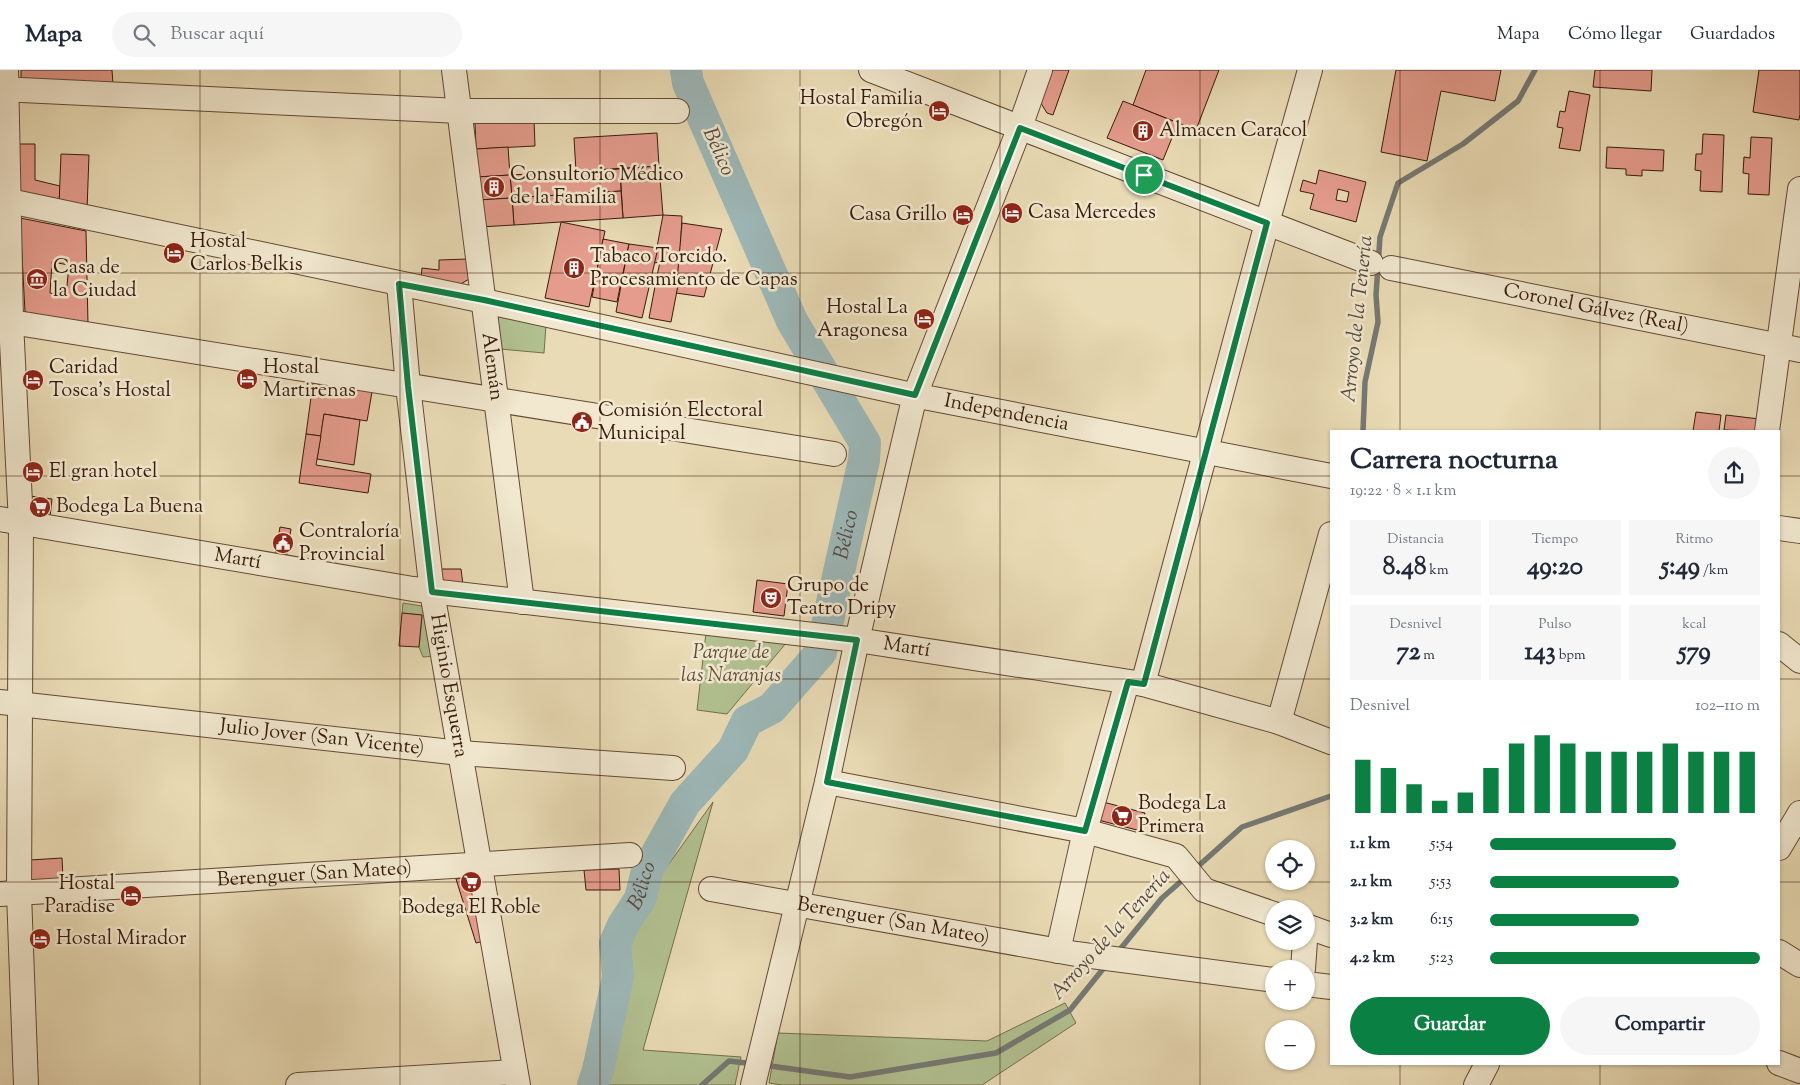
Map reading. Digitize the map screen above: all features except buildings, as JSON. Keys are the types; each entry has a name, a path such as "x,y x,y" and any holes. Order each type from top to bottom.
{"street":[{"name":"Alemán","path":"454,70 522,602"},
{"name":"Coronel Gálvez (Real)","path":"871,70 1381,265 1789,347"},
{"path":"753,1085 827,782 850,640 909,394 1020,128 1040,70"},
{"path":"1067,953 1085,831 1136,683 1206,452 1310,70"},
{"path":"26,1085 9,894 11,322 4,200 4,83 460,112 678,111"},
{"path":"1766,430 1789,347 1800,189"},
{"name":"Independencia","path":"4,200 399,284 484,300 909,394 1330,476"},
{"name":"Higinio Esquerra","path":"399,284 408,386 432,592 517,1078"},
{"path":"11,322 834,454"},
{"name":"Martí","path":"11,521 432,592 789,632 1136,683 1279,722 1330,742"},
{"path":"1780,528 1800,531"},
{"path":"1279,722 1330,538"},
{"path":"1780,640 1800,652"},
{"path":"1780,645 1800,661"},
{"name":"Julio Jover (San Vicente)","path":"10,703 460,753 674,768"},
{"path":"827,782 1085,831 1176,856 1204,890 1265,911"},
{"path":"1780,846 1799,817"},
{"name":"Berenguer (San Mateo)","path":"9,894 630,854"},
{"name":"Berenguer (San Mateo)","path":"711,889 1067,953 1265,979"},
{"path":"1315,929 1330,935"},
{"path":"1780,953 1800,965"},
{"path":"1315,985 1330,987"},
{"path":"1780,1063 1800,1071"},
{"path":"1476,1085 1486,1065"},
{"path":"298,1085 517,1078"}],"green space":[{"path":"494,313 546,325 544,353 500,349"},
{"path":"403,603 428,607 436,656 423,657 419,647 422,615 402,613"},
{"name":"Parque de las Naranjas","path":"706,633 787,642 727,714 697,710"},
{"path":"713,802 643,1050 741,1057 735,1085 584,1085 608,1053 624,977 621,959 632,921 646,909 656,882"},
{"path":"1065,1003 1076,1023 982,1085 782,1085 769,1083 778,1033 987,1041"}],"waterway":[{"name":"Bélico","path":"593,1085 618,977 615,943 623,925 640,899 647,871 685,803 733,750 747,721 772,708 821,652 864,460 865,443 792,321 688,83 686,70"},
{"name":"Arroyo de la Tenería","path":"1363,430 1365,382 1378,322 1376,295 1380,237 1398,183 1463,144 1518,101 1535,70"},
{"name":"Arroyo de la Tenería","path":"1195,869 1242,827 1330,796"},
{"name":"Arroyo de la Tenería","path":"1117,953 1162,898 1186,877"},
{"name":"Arroyo de la Tenería","path":"763,1065 850,1077 996,1053 1070,1010 1107,964"},
{"name":"Arroyo de la Tenería","path":"702,1085 729,1061 754,1064"}],"place":[{"name":"Hostal Familia Obregón","path":"939,111"},
{"name":"Almacen Caracol","path":"1143,131"},
{"name":"Consultorio Médico de la Familia","path":"494,187"},
{"name":"Casa Mercedes","path":"1012,213"},
{"name":"Casa Grillo","path":"963,215"},
{"name":"Hostal Carlos Belkis","path":"174,253"},
{"name":"Tabaco Torcido. Procesamiento de Capas","path":"574,268"},
{"name":"Casa de la Ciudad","path":"37,279"},
{"name":"Hostal La Aragonesa","path":"924,319"},
{"name":"Hostal Martirenas","path":"247,379"},
{"name":"Caridad Tosca's Hostal","path":"33,380"},
{"name":"Comisión Electoral Municipal","path":"582,422"},
{"name":"El gran hotel","path":"33,472"},
{"name":"Bodega La Buena","path":"40,507"},
{"name":"Contraloría Provincial","path":"283,543"},
{"name":"Grupo de Teatro Dripy","path":"771,598"},
{"name":"Bodega La Primera","path":"1122,816"},
{"name":"Bodega El Roble","path":"471,882"},
{"name":"Hostal Paradise","path":"131,896"},
{"name":"Hostal Mirador","path":"40,939"}],"route":[{"path":"1020,128 1144,175 1267,223 1144,684 1128,682 1085,831 827,782 857,640 432,592 408,386 399,284 484,300 915,395 1020,128"}]}
